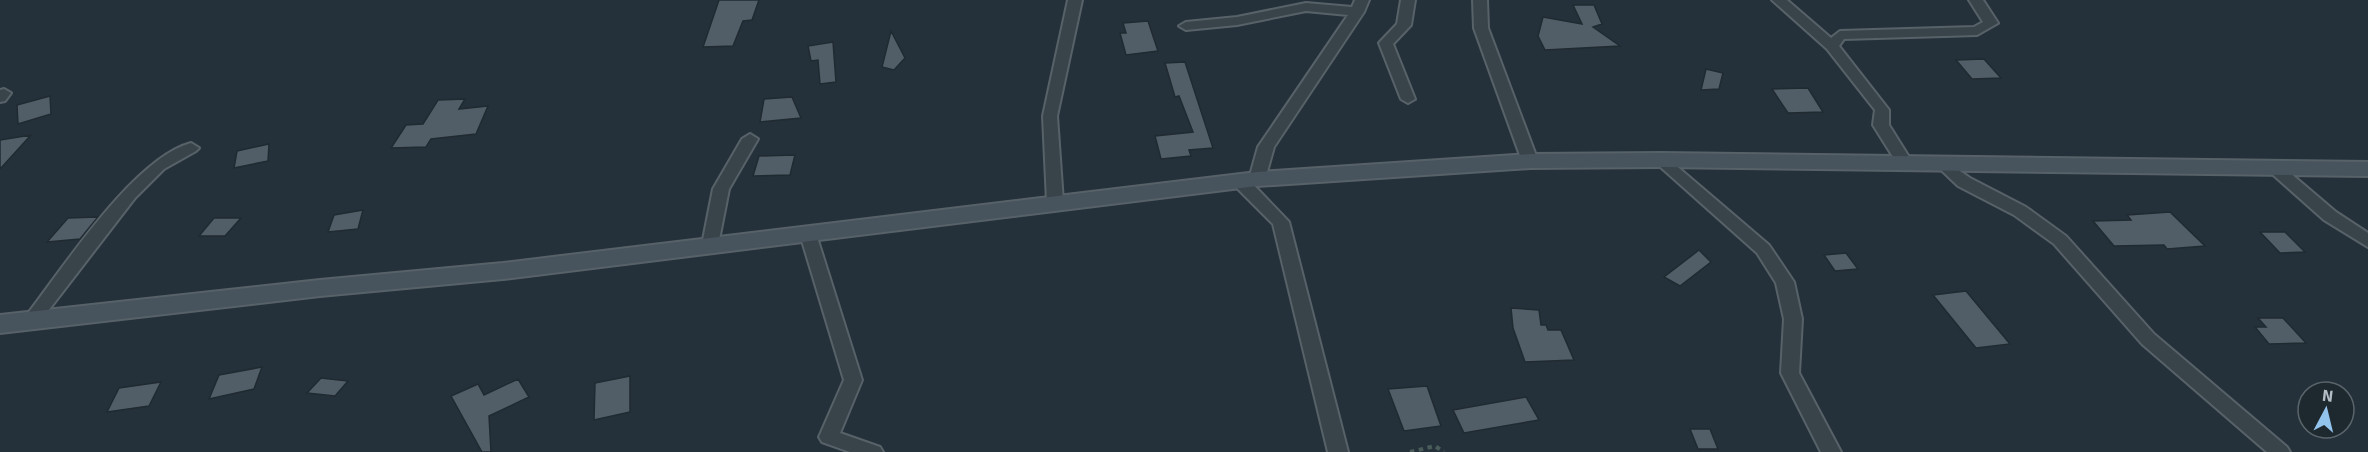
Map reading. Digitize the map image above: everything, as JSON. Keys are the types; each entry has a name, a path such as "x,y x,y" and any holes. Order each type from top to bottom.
{"street":[{"path":"1055,202 1050,116 1076,0"},
{"path":"1408,0 1404,26 1386,43 1408,99"},
{"path":"1480,0 1481,28 1530,161"},
{"path":"1779,0 1832,46 1882,110 1881,125 1906,165"},
{"path":"1832,46 1840,35 1977,31 1991,23 1976,0"},
{"path":"1249,180 1266,147 1360,6"},
{"path":"1186,26 1237,21 1306,7 1360,6"},
{"path":"710,245 721,189 750,139"},
{"path":"32,320 129,194 158,166 191,148"},
{"path":"1661,159 1763,249 1785,282 1793,319 1790,373 1831,452"},
{"path":"0,324 503,271 1249,180 1530,161 1661,159 1906,165 2368,169"},
{"path":"1944,165 1964,182 2020,211 2060,240 2148,339 2280,452"},
{"path":"2276,169 2331,216 2368,241"},
{"path":"1249,180 1281,222 1338,452"},
{"path":"808,234 853,380 829,437 873,452"}],"path":[{"path":"1410,452 1435,446 1444,452"}],"building":[{"path":"719,0 759,0 752,20 743,21 733,46 703,47"},
{"path":"1573,5 1594,5 1602,24 1593,27 1620,46 1545,50 1538,36 1543,17 1582,24"},
{"path":"1148,21 1158,51 1126,55 1120,33 1126,33 1123,23"},
{"path":"891,31 905,58 894,70 882,67"},
{"path":"833,42 836,82 820,84 818,60 811,61 808,46"},
{"path":"1984,59 2001,78 1972,79 1956,60"},
{"path":"1185,62 1213,148 1189,150 1191,156 1161,159 1155,136 1193,132 1179,96 1175,97 1165,63"},
{"path":"1706,69 1723,73 1719,89 1701,90"},
{"path":"1808,88 1823,112 1788,113 1772,89"},
{"path":"50,96 51,114 18,124 17,105"},
{"path":"792,97 801,118 760,122 764,99"},
{"path":"465,99 459,109 488,106 476,134 431,139 426,147 391,148 406,125 423,124 438,100"},
{"path":"31,135 0,169 0,140"},
{"path":"269,144 268,161 234,168 237,151"},
{"path":"795,155 790,175 753,176 759,156"},
{"path":"363,210 358,229 328,232 334,215"},
{"path":"2170,212 2205,246 2167,249 2164,245 2114,246 2093,221 2131,220 2127,215"},
{"path":"98,217 80,239 47,242 68,218"},
{"path":"214,218 241,218 225,236 199,236"},
{"path":"2260,232 2285,232 2305,252 2280,253"},
{"path":"1699,250 1711,262 1680,286 1664,277"},
{"path":"1846,253 1858,269 1835,271 1824,255"},
{"path":"1966,291 2010,344 1976,348 1933,295"},
{"path":"1511,308 1539,310 1541,325 1546,325 1548,330 1561,330 1574,360 1525,362 1513,328"},
{"path":"2258,318 2283,318 2306,343 2269,344 2255,327 2266,327"},
{"path":"262,367 254,389 209,399 219,375"},
{"path":"630,376 630,412 594,420 595,383"},
{"path":"321,378 348,381 335,396 307,393"},
{"path":"518,379 529,397 489,416 491,452 482,452 451,396 478,384 484,395"},
{"path":"161,382 149,406 107,412 119,388"},
{"path":"1427,386 1441,426 1404,431 1388,389"},
{"path":"1526,397 1539,420 1464,433 1453,410"},
{"path":"1690,429 1710,429 1718,449 1698,449"}]}
